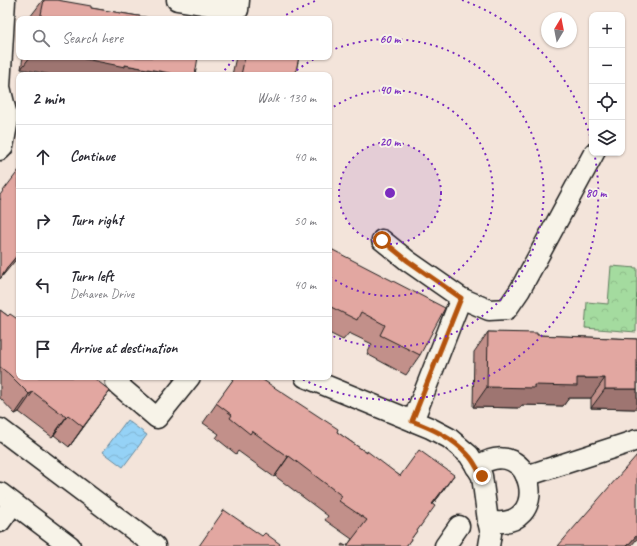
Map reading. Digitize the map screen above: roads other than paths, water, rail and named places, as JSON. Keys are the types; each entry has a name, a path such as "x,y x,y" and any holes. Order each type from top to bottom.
{"street":[{"path":"0,150 3,147 9,121 0,87 5,0"},
{"path":"177,0 238,10 239,0"},
{"path":"382,240 408,261 461,298 489,310 507,309 520,290 592,156"},
{"path":"412,421 461,298"},
{"path":"118,380 116,383 157,418 188,380"},
{"path":"312,380 430,428 449,438 469,455 482,476 491,534 489,546"},
{"path":"0,429 155,546"},
{"path":"526,476 637,440"},
{"path":"476,467 485,461 495,458 505,459 515,463 523,470 531,489 525,509 517,518 497,523 488,521"},
{"path":"0,522 7,498 70,546"},
{"path":"445,546 459,526"}],"water":[{"path":"127,420 147,435 123,467 103,452"}]}
